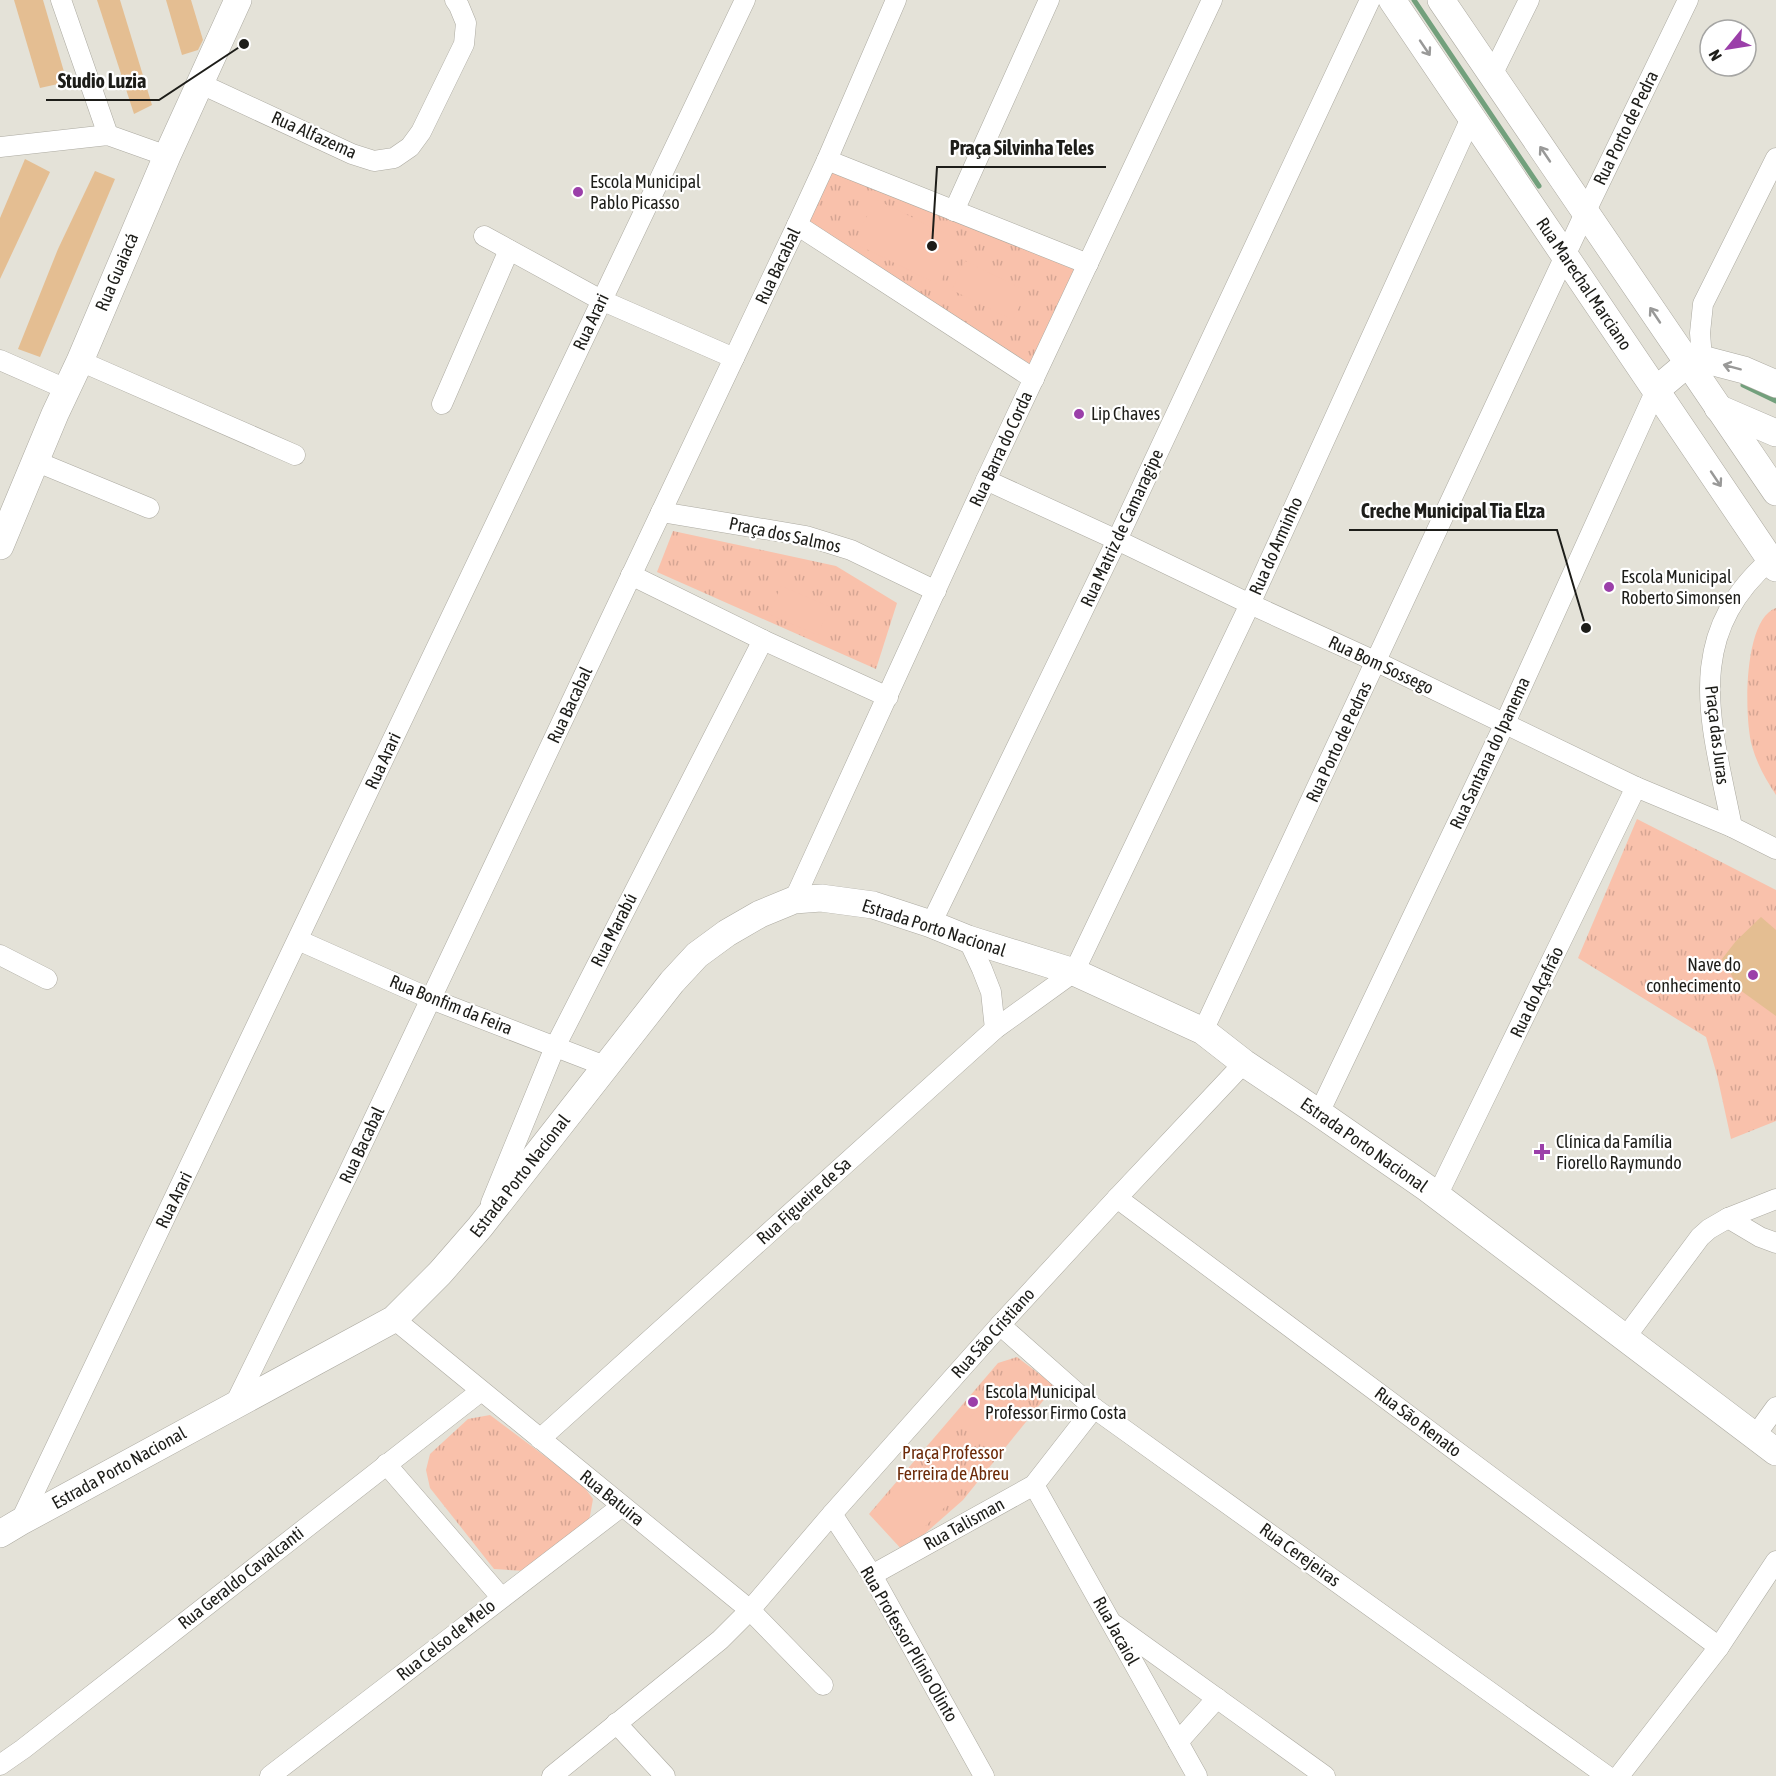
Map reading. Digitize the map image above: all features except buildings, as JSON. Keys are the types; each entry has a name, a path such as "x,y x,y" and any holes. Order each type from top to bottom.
{"street":[{"path":"61,0 108,135"},
{"name":"Rua Alfazema","path":"201,84 352,154 374,161 394,158 410,147 421,132 464,44 466,22 455,0"},
{"name":"Rua Arari","path":"10,1528 298,940 744,0"},
{"name":"Rua Bacabal","path":"234,1406 347,1176 797,225 896,0"},
{"path":"954,210 1049,0"},
{"name":"Rua Barra do Corda","path":"794,900 986,480 1212,0"},
{"name":"Rua Matriz de Camaragipe","path":"931,924 1117,540 1370,0"},
{"name":"Rua Marechal Marciano","path":"1392,0 1683,431 1774,561"},
{"path":"1441,0 1585,213 1695,361 1718,408 1776,492"},
{"path":"1492,75 1529,0"},
{"name":"Rua Porto de Pedra","path":"1566,257 1688,0"},
{"name":"Rua Guaiacá","path":"0,546 235,2"},
{"name":"Rua do Arminho","path":"1074,972 1250,604 1471,118"},
{"path":"0,147 108,135 167,156"},
{"path":"1656,390 1695,361 1703,304 1776,158"},
{"path":"827,160 1088,264"},
{"path":"797,225 1034,379"},
{"path":"484,236 602,300 734,358"},
{"path":"442,404 509,250"},
{"name":"Rua Porto de Pedras","path":"1203,1031 1566,257"},
{"path":"0,360 66,389"},
{"path":"80,361 295,455"},
{"path":"1695,361 1743,370 1776,384"},
{"name":"Rua Santana do Ipanema","path":"1319,1113 1505,723 1656,390"},
{"path":"1683,431 1718,408"},
{"path":"1718,408 1776,434"},
{"path":"35,461 149,508"},
{"name":"Rua Bom Sossego","path":"986,480 1377,662 1636,787 1732,827 1776,849"},
{"name":"Praça dos Salmos","path":"661,512 806,536 851,550 936,591"},
{"name":"Praça das Juras","path":"1732,827 1710,709 1713,650 1719,629 1737,595 1774,561"},
{"path":"631,575 763,640 888,697"},
{"name":"Rua Marabú","path":"480,1227 555,1047 763,640"},
{"name":"Rua do Açafrão","path":"1437,1196 1636,787"},
{"name":"Estrada Porto Nacional","path":"10,1528 394,1319 440,1274 480,1227 672,982 697,955 727,933 760,914 794,900 821,898 873,905 968,939 1074,972 1203,1031 1244,1064 1319,1113 1437,1196 1766,1444"},
{"path":"968,939 991,992 995,1029"},
{"name":"Rua Bonfim da Feira","path":"298,940 431,999 605,1066"},
{"path":"0,955 47,979"},
{"name":"Rua Figueire de Sa","path":"540,1439 995,1029 1074,972"},
{"name":"Rua São Cristiano","path":"552,1776 720,1640 750,1610 1000,1325 1244,1064"},
{"name":"Rua São Renato","path":"1117,1198 1719,1647"},
{"path":"1625,1338 1700,1237 1728,1218 1776,1199"},
{"path":"1728,1218 1760,1237 1776,1243"},
{"name":"Rua Batuira","path":"394,1319 750,1610 823,1685"},
{"name":"Rua Cerejeiras","path":"1000,1325 1094,1408 1607,1776"},
{"name":"Rua Geraldo Cavalcanti","path":"0,1765 481,1391"},
{"path":"1766,1444 1776,1407"},
{"name":"Rua Talisman","path":"872,1575 1034,1485 1094,1408"},
{"path":"386,1464 501,1597"},
{"name":"Rua Jacaiol","path":"1034,1485 1197,1776"},
{"name":"Rua Celso de Melo","path":"270,1776 622,1506"},
{"name":"Rua Professor Plínio Olinto","path":"832,1514 872,1575 984,1776"},
{"path":"1619,1776 1719,1647 1776,1561"},
{"path":"1110,1621 1325,1776"},
{"path":"1178,1742 1217,1698"},
{"path":"616,1723 665,1776"}],"green space":[{"path":"832,168 1075,270 1030,364 808,223"},
{"path":"875,199 960,241 939,285 854,243"},
{"path":"965,261 1027,291 1013,320 952,290"},
{"path":"673,531 836,566 897,603 876,669 657,572"},
{"path":"781,586 830,607 818,635 769,614"},
{"path":"1776,608 1776,795 1762,772 1752,746 1747,693 1752,649 1757,630 1765,616"},
{"path":"1637,819 1776,890 1776,1121 1731,1139 1706,1037 1578,958"},
{"name":"Praça Professor Ferreira de Abreu","path":"1017,1357 1055,1386 963,1500 904,1552 869,1514 998,1363"},
{"path":"1004,1382 1030,1408 993,1445 968,1420"},
{"path":"490,1415 582,1484 593,1499 586,1526 525,1571 494,1569 430,1488 426,1470 430,1454 468,1419"},
{"path":"919,1465 953,1499 905,1546 871,1512"}],"waterway":[{"path":"1414,0 1539,186"},
{"path":"1743,385 1776,401"}],"place":[{"name":"Studio Luzia","path":"244,44"},
{"name":"Escola Municipal Pablo Picasso","path":"578,192"},
{"name":"Praça Silvinha Teles","path":"932,246"},
{"name":"Lip Chaves","path":"1079,414"},
{"name":"Escola Municipal Roberto Simonsen","path":"1609,587"},
{"name":"Creche Municipal Tia Elza","path":"1586,628"},
{"name":"Nave do conhecimento","path":"1753,975"},
{"name":"Clínica da Família Fiorello Raymundo","path":"1542,1152"},
{"name":"Escola Municipal Professor Firmo Costa","path":"973,1402"}]}
